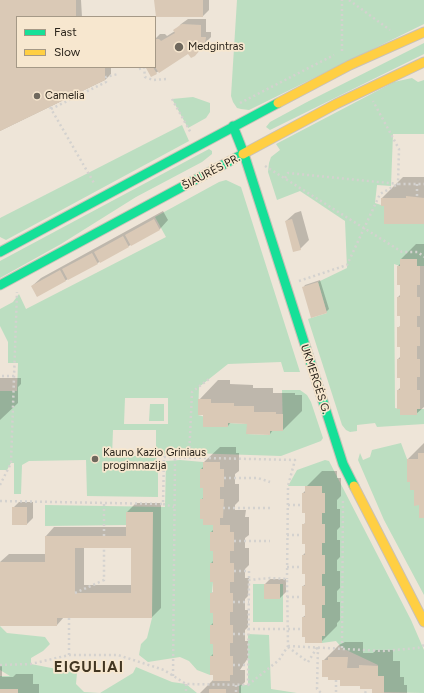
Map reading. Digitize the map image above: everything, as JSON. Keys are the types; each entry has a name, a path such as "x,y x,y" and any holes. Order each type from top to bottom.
{"main road":[{"path":"0,252 233,126 350,65 424,32"},
{"name":"ŠIAURĖS PR.","path":"0,285 336,104 395,74 424,62"},
{"name":"UKMERGĖS G.","path":"233,126 244,154 343,464 424,622"}],"path":[{"path":"342,0 342,51"},
{"path":"349,0 390,30"},
{"path":"144,68 145,77 153,80 166,79"},
{"path":"94,182 51,108 106,82 106,77 118,74"},
{"path":"172,99 192,135"},
{"path":"371,99 399,149 398,184"},
{"path":"265,166 402,252 418,252 424,258"},
{"path":"285,178 288,173 398,184 424,184"},
{"path":"285,285 347,265 380,194 398,184"},
{"path":"417,184 417,198"},
{"path":"0,485 11,463 17,290"},
{"path":"2,376 14,376"},
{"path":"189,458 192,392 209,380"},
{"path":"0,665 31,664 69,655 118,655 164,670 186,684 248,685 279,660 288,646 288,486 295,460 164,457 163,504"},
{"path":"174,676 175,457"},
{"path":"224,478 258,478 270,482"},
{"path":"342,648 343,496"},
{"path":"0,501 163,504 174,507"},
{"path":"104,503 104,536"},
{"path":"288,505 302,505"},
{"path":"224,508 270,508"},
{"path":"287,535 302,535"},
{"path":"234,541 270,541"},
{"path":"75,593 104,580 104,548"},
{"path":"287,567 302,567"},
{"path":"234,571 249,572 248,685"},
{"path":"249,580 270,578 287,579"},
{"path":"287,596 302,596"},
{"path":"234,602 248,602"},
{"path":"69,618 69,655"},
{"path":"248,629 302,629"},
{"path":"233,634 248,634"},
{"path":"288,646 318,646 383,651 418,648 424,645"},
{"path":"288,646 308,662 318,646"},
{"path":"318,646 317,689 321,693"},
{"path":"233,665 248,665"},
{"path":"336,680 336,693"},
{"path":"186,684 186,693"},
{"path":"236,685 236,693"},
{"path":"365,693 367,689"}],"green space":[{"path":"237,0 424,0 424,24 249,110 241,109 237,108 231,96"},
{"path":"424,43 424,54 270,130 266,127 270,122 307,102"},
{"path":"412,78 418,82 424,80 424,134 393,134 391,186 377,185 375,203 384,206 384,224 424,224 424,266 417,266 417,259 400,259 400,266 394,264 395,408 400,409 400,415 416,415 417,409 424,409 424,424 377,427 375,423 357,425 357,431 350,432 342,425 308,319 327,313 318,282 347,268 345,221 300,191 277,200 268,172 269,163 271,157 280,150 276,144 394,82"},
{"path":"193,97 210,103 210,112 206,118 188,128 172,99"},
{"path":"182,125 189,141 6,240 0,237 0,218"},
{"path":"209,149 212,151 212,154 202,162 136,197 61,244 0,278 0,261"},
{"path":"226,180 241,187 300,372 284,372 281,362 228,364 199,387 198,415 228,423 247,424 247,434 270,435 270,431 283,431 282,390 300,390 307,395 311,402 323,438 321,441 281,456 189,453 156,455 156,430 113,430 112,456 156,456 158,462 158,497 87,496 86,460 29,461 22,465 21,494 14,494 14,463 11,463 7,470 0,470 0,391 17,391 18,363 8,363 8,342 0,326 0,309 13,302 19,294 26,309 166,237 155,217 219,182","holes":["125,398 168,398 168,424 124,424"]},
{"path":"150,404 164,404 164,421 149,421"},
{"path":"401,443 407,459 407,482 410,482 410,490 414,490 414,505 419,505 419,518 424,518 424,595 384,520 358,460 360,453 363,460 370,457 372,450"},
{"path":"180,460 203,462 203,469 200,469 200,488 203,488 203,525 213,525 213,532 210,532 210,551 213,551 213,563 210,563 210,582 213,582 210,613 213,613 213,625 210,625 210,644 213,644 213,656 210,656 210,675 197,670 189,661 180,657 148,662 139,655 141,644 147,638 152,618 152,512 126,512 126,525 45,526 45,505 165,507 166,461"},
{"path":"325,460 329,461 411,620 424,650 424,693 384,692 384,676 378,676 378,665 342,648 336,641 322,643 322,636 325,636 325,618 322,618 322,605 325,604 325,586 322,586 322,574 325,573 325,555 322,555 322,543 325,543 325,524 322,524 322,513 325,512 325,493 322,493 322,486 288,486 297,470"},
{"path":"253,584 264,584 264,599 280,599 280,584 283,584 283,622 253,622"},
{"path":"0,626 7,633 45,637 50,644 43,651 31,658 31,664 77,673 76,684 84,692 100,693 18,693 0,689 0,676 10,676 0,670"},
{"path":"248,634 269,635 271,689 297,693 239,693 239,685 248,685"},
{"path":"136,667 172,682 186,684 197,693 100,693 133,673"}],"building":[{"path":"0,0 76,0 76,16 16,16 16,68 105,68 105,80 0,131"},
{"name":"Medgintras","path":"154,0 203,0 203,17 156,16"},
{"name":"Medgintras","path":"182,24 201,25 201,37 206,37 205,44 195,56 191,58 188,54 159,73 156,68 156,39 161,41 175,33 173,30"},
{"path":"146,68 154,68 157,74 151,77"},
{"path":"406,196 424,198 424,224 384,224 384,206 381,206 381,198 406,198"},
{"path":"154,219 160,230 131,246 125,235"},
{"path":"292,219 301,250 293,252 285,221"},
{"path":"123,236 129,247 100,263 94,252"},
{"path":"92,253 98,264 68,280 62,269"},
{"path":"400,259 417,259 417,266 420,266 420,285 417,285 417,297 420,297 420,316 417,316 417,327 420,327 420,346 417,346 417,359 420,359 420,377 417,377 417,390 420,390 420,409 417,409 417,415 400,415 400,409 397,409 397,390 400,390 400,378 397,378 397,359 400,359 400,347 397,347 397,327 400,327 400,316 397,316 397,297 400,297 400,285 397,285 397,266 400,266"},
{"path":"60,270 66,281 37,297 31,286"},
{"path":"318,282 327,313 311,318 302,287"},
{"path":"198,399 211,399 211,403 234,403 234,406 254,406 254,412 276,412 276,414 283,414 283,431 270,431 270,435 246,434 247,424 228,423 228,427 203,427 203,415 198,415"},
{"path":"418,453 424,453 424,518 419,518 419,505 414,506 414,490 410,490 410,482 407,482 407,459 418,459"},
{"path":"203,462 220,462 220,469 224,469 224,487 220,487 220,499 224,499 223,518 220,518 220,525 230,525 230,532 234,532 234,551 230,551 230,563 234,563 234,582 230,582 230,593 233,593 233,612 230,612 230,625 233,625 233,643 230,643 230,656 233,656 233,675 230,675 230,681 213,681 213,675 210,675 210,656 213,656 213,644 210,644 210,625 213,625 213,613 210,613 210,593 213,593 213,582 210,582 210,563 213,563 213,551 210,551 210,532 213,532 213,525 203,525 203,519 200,519 200,499 203,499 203,488 200,488 200,469 203,469"},
{"path":"305,486 322,486 322,493 325,493 325,513 322,513 322,524 325,524 325,543 322,543 322,555 325,555 325,574 322,574 322,586 325,586 325,605 322,605 322,618 325,618 325,636 322,636 322,643 305,643 305,637 302,637 302,617 305,617 305,605 302,605 302,586 305,586 305,574 302,574 302,555 305,555 305,544 302,544 302,524 305,524 305,513 302,513 302,493 305,493"},
{"path":"12,507 27,507 27,525 12,525"},
{"path":"126,512 153,512 152,618 57,618 57,626 0,626 0,562 45,562 45,536 126,536","holes":["75,548 131,548 131,593 75,593"]},
{"path":"264,584 280,584 280,599 264,599"},
{"path":"328,657 348,657 347,668 359,668 359,665 378,666 378,676 384,676 384,693 372,693 372,689 360,689 360,686 340,686 340,680 328,680 328,677 322,677 322,660 328,660"},
{"path":"0,689 18,689 18,693 0,693"},
{"path":"209,689 226,689 226,693 209,693"}],"traffic: fast":[{"path":"0,252 278,103"},
{"path":"233,126 244,154 343,464 354,486"},
{"path":"0,285 243,154"}],"traffic: slow":[{"path":"278,103 350,65 424,32"},
{"path":"243,154 336,104 424,62"},
{"path":"354,486 424,622"}],"place":[{"name":"Medgintras","path":"179,47"},
{"name":"Camelia","path":"37,96"},
{"name":"Kauno Kazio Griniaus progimnazija","path":"95,459"}],"district":[{"name":"EIGULIAI","path":"89,668"}]}
